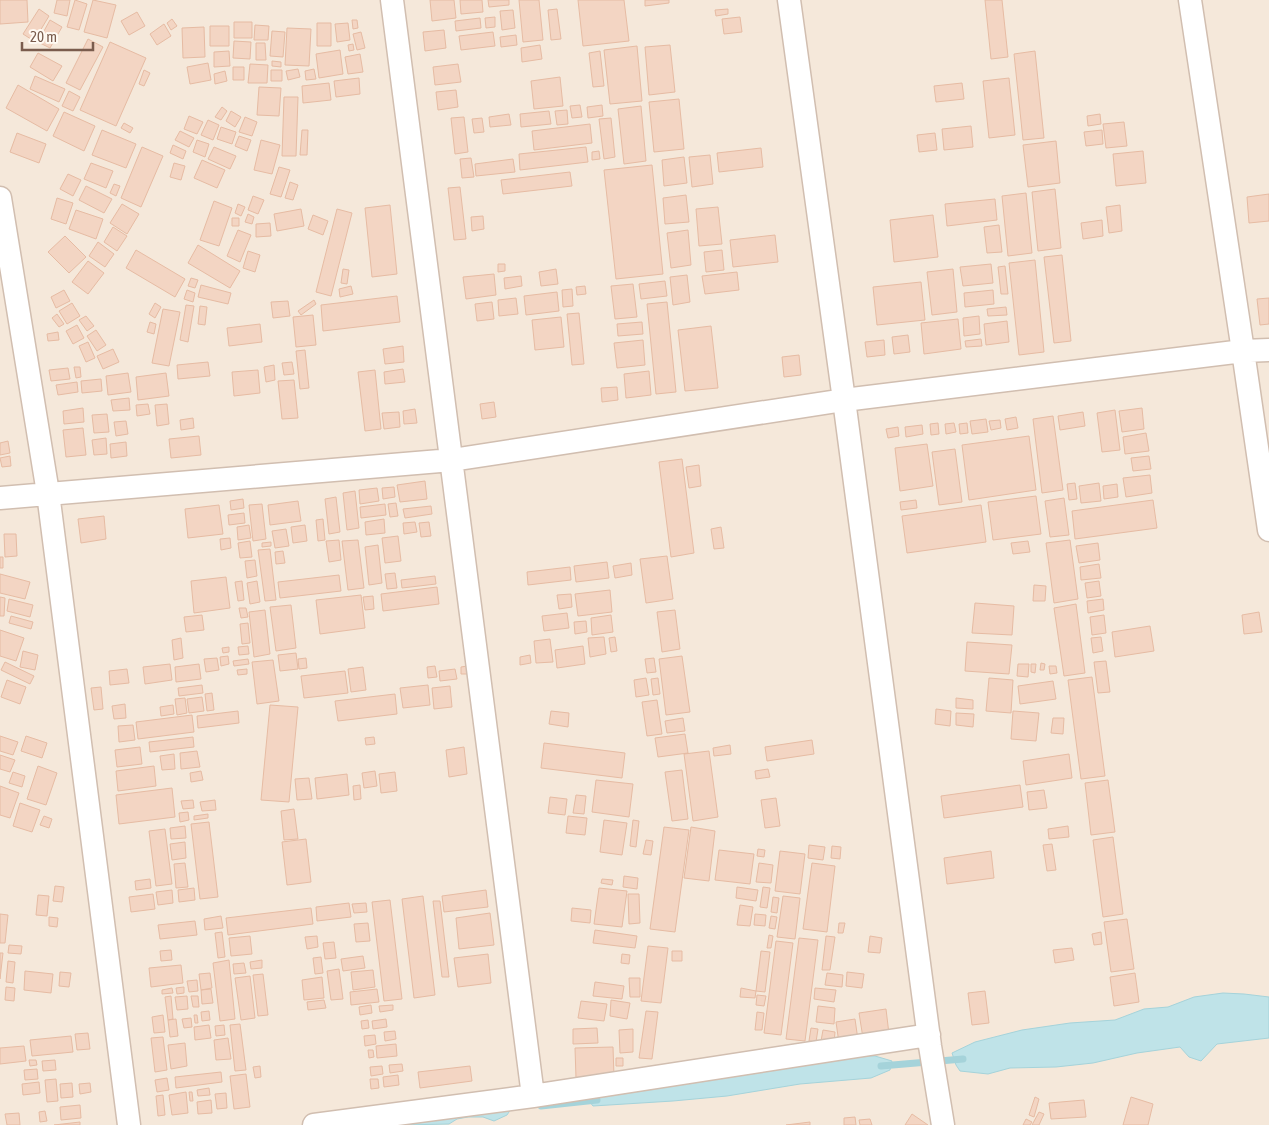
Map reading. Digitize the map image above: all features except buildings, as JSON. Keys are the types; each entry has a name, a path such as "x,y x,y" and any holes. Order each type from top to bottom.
{"street":[{"path":"392,0 533,1096"},
{"path":"789,0 943,1125"},
{"path":"1190,0 1269,530"},
{"path":"0,198 48,493 129,1125"},
{"path":"0,498 452,460 844,400 1243,351 1269,350"},
{"path":"314,1125 930,1041"}],"shaded area":[{"path":"0,0 1269,0 1269,1125 0,1125"}],"water":[{"path":"1223,993 1269,997 1269,1038 1217,1044 1201,1061 1189,1057 1180,1047 1137,1053 1093,1063 1056,1067 1010,1068 988,1074 960,1071 952,1053 975,1042 1022,1030 1070,1023 1115,1020 1144,1009 1168,1007 1194,997"},
{"path":"852,1055 875,1056 892,1061 890,1070 871,1078 800,1084 727,1096 673,1101 593,1106 585,1096 820,1063"},
{"path":"511,1109 507,1115 494,1121 483,1117 468,1117 457,1119 449,1124 401,1125 397,1122"}],"waterway":[{"path":"881,1066 963,1059"},
{"path":"541,1106 597,1100"}]}
